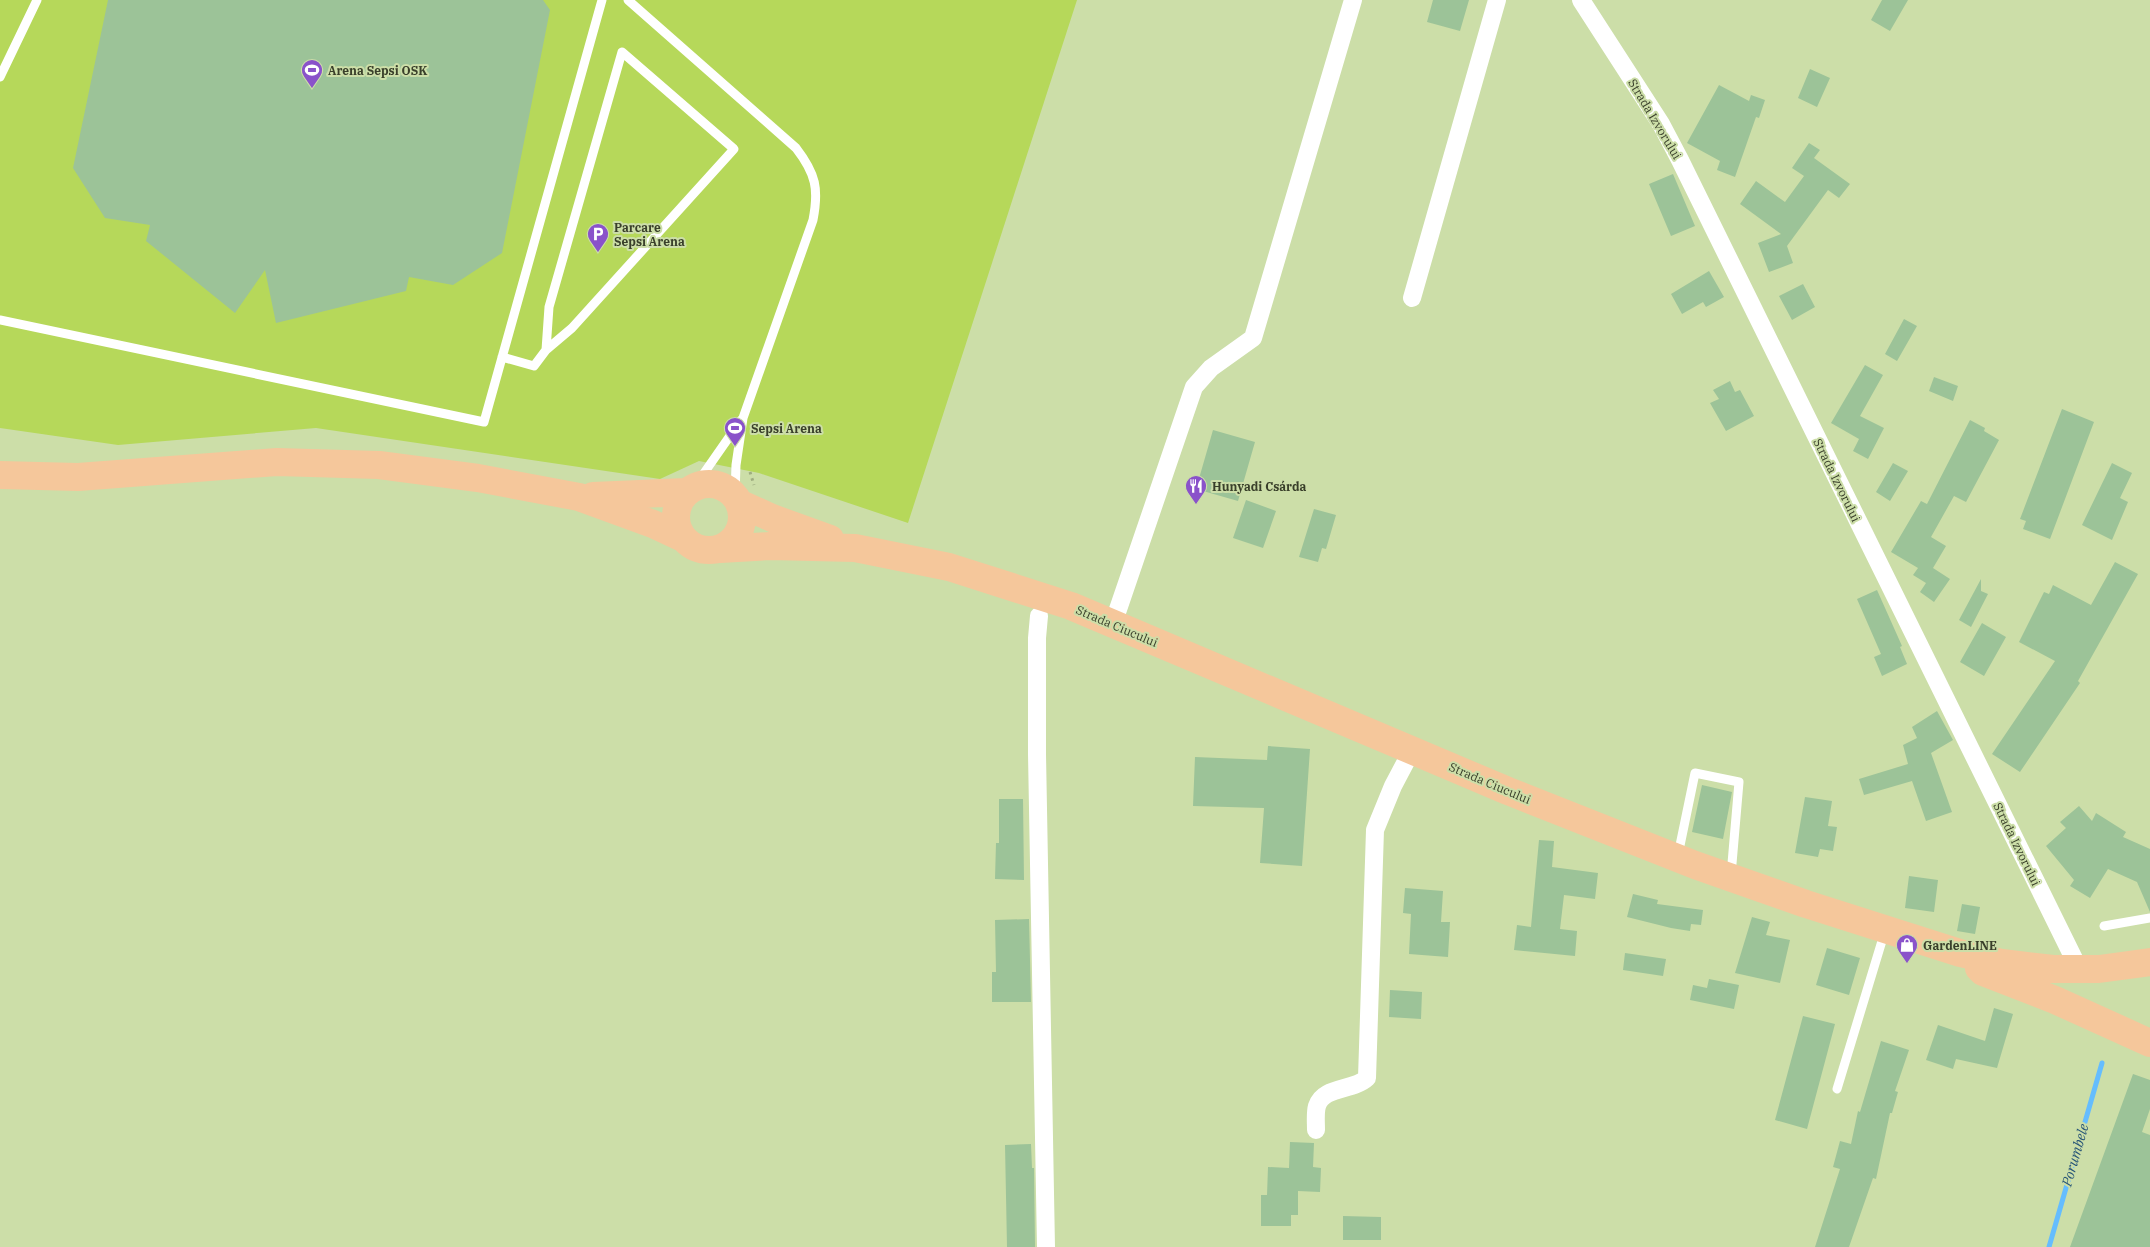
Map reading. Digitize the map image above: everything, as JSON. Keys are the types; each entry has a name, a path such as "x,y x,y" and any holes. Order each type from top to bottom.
{"main road":[{"path":"0,475 78,477 248,463 341,463 478,478 580,497 653,524 684,538 699,549 710,551 770,546 855,548"},
{"path":"580,497 691,489 706,483 717,484 727,488 738,500 772,518 855,548"},
{"path":"684,538 676,521 676,511 680,501 691,489"},
{"path":"720,549 730,544 738,536 743,520 738,500"},
{"name":"Strada Ciucului","path":"855,548 949,567 1029,592 1113,624 1508,791 1677,858 1885,930 1960,953 2022,966 2100,969 2150,962"},
{"path":"1960,953 1983,972 2064,1004 2150,1043"}],"street":[{"path":"1113,624 1194,388 1211,368 1253,338 1353,0"},
{"path":"1412,298 1497,0"},
{"name":"Strada Izvorului","path":"1581,0 1661,124 1680,160 2079,969"},
{"path":"1039,616 1037,638 1037,754 1046,1247"},
{"path":"1316,1130 1316,1107 1320,1099 1326,1094 1360,1084 1367,1078 1375,830 1393,786 1412,750"}],"lane":[{"path":"0,77 37,0"},
{"path":"0,320 484,422 602,0"},
{"path":"628,0 796,148 807,162 816,183 817,200 813,220 743,418 736,465 738,500"},
{"path":"502,356 534,366 546,350 572,328 734,149 622,52 549,307 546,350"},
{"path":"691,489 743,418"},
{"path":"1677,858 1695,773 1738,782 1731,878"},
{"path":"2104,926 2150,918"},
{"path":"1837,1089 1885,930"}],"green space":[{"path":"0,0 1077,0 908,523 759,473 699,461 660,479 316,428 118,445 0,428"}],"building":[{"name":"Arena Sepsi OSK","path":"108,0 543,0 550,10 502,253 453,285 409,277 406,291 276,323 265,270 235,313 146,241 150,225 105,218 73,168"},
{"path":"1433,0 1469,0 1460,31 1427,22"},
{"path":"1882,0 1908,0 1890,31 1871,20"},
{"path":"1810,69 1830,78 1817,107 1798,98"},
{"path":"1719,85 1749,101 1751,95 1765,100 1759,118 1756,117 1735,177 1717,170 1720,161 1687,143"},
{"path":"1809,143 1820,150 1814,158 1850,184 1839,198 1828,190 1787,246 1793,263 1769,272 1758,243 1781,234 1740,204 1756,181 1785,202 1804,176 1792,168"},
{"path":"1673,174 1695,226 1671,236 1649,184"},
{"path":"1709,271 1724,297 1706,307 1703,302 1682,314 1671,294"},
{"path":"1803,284 1815,307 1792,320 1779,296"},
{"path":"1904,319 1917,326 1897,361 1885,354"},
{"path":"1865,365 1883,375 1860,416 1884,428 1868,459 1853,451 1859,439 1831,423"},
{"path":"1934,377 1958,386 1953,401 1929,391"},
{"path":"1730,381 1735,392 1740,390 1754,416 1726,431 1710,403 1719,399 1713,390"},
{"path":"2062,409 2094,422 2050,539 2023,529 2026,521 2020,519"},
{"path":"1970,420 1985,428 1984,431 1999,440 1966,502 1954,496 1931,537 1946,546 1933,568 1950,579 1934,602 1920,592 1926,583 1913,575 1918,568 1891,552 1921,501 1927,504"},
{"path":"1213,430 1255,442 1238,501 1196,489"},
{"path":"1893,463 1908,471 1890,501 1876,492"},
{"path":"2112,463 2132,473 2120,498 2128,502 2112,540 2082,525"},
{"path":"1246,500 1276,511 1263,548 1233,538"},
{"path":"1314,509 1336,515 1326,549 1322,548 1318,562 1299,557"},
{"path":"2115,562 2138,574 2078,681 2080,683 2020,772 1992,754 2055,661 2019,642 2044,592 2049,594 2053,585 2091,605"},
{"path":"1981,579 1981,591 1988,594 1971,627 1959,620"},
{"path":"1877,590 1902,646 1900,647 1907,664 1882,676 1874,657 1881,654 1857,599"},
{"path":"1982,623 2006,637 1984,676 1960,662"},
{"path":"1937,711 1953,740 1931,753 1952,812 1926,821 1912,781 1864,795 1859,779 1908,764 1903,745 1917,738 1912,727"},
{"path":"1268,746 1310,749 1302,866 1260,863 1264,808 1193,806 1195,757 1267,760"},
{"path":"1702,785 1732,792 1723,839 1692,832"},
{"path":"1805,797 1832,801 1828,826 1837,827 1833,851 1820,849 1818,857 1795,853"},
{"path":"999,799 1023,799 1024,880 995,879 996,843 999,843"},
{"path":"2079,806 2092,821 2096,813 2126,832 2123,837 2150,849 2150,912 2137,882 2108,869 2090,898 2070,886 2074,880 2046,846 2066,828 2060,822"},
{"path":"1539,840 1554,841 1552,867 1598,873 1595,899 1564,895 1560,929 1577,931 1575,956 1514,950 1517,925 1531,927"},
{"path":"1909,876 1938,880 1934,912 1905,908"},
{"path":"1405,888 1443,891 1441,922 1450,922 1448,957 1409,954 1411,914 1403,913"},
{"path":"1633,894 1658,900 1657,904 1703,910 1701,925 1691,924 1690,931 1627,917"},
{"path":"1962,904 1980,907 1975,934 1957,931"},
{"path":"1752,917 1770,922 1766,935 1790,940 1780,983 1735,973"},
{"path":"1029,919 1031,1002 992,1002 992,972 996,972 995,920"},
{"path":"1827,948 1860,958 1849,995 1816,985"},
{"path":"1625,953 1666,959 1663,976 1623,970"},
{"path":"1709,979 1739,985 1734,1009 1690,1000 1693,985 1707,988"},
{"path":"1390,990 1422,992 1421,1019 1389,1017"},
{"path":"1994,1008 2013,1014 1997,1068 1956,1059 1953,1069 1926,1060 1938,1025 1985,1041"},
{"path":"1803,1016 1835,1024 1807,1129 1775,1120"},
{"path":"1881,1041 1909,1050 1895,1091 1898,1092 1892,1113 1890,1113 1876,1179 1873,1178 1849,1247 1815,1247 1840,1169 1833,1167 1840,1141 1851,1144 1858,1111 1860,1112"},
{"path":"2133,1074 2150,1080 2150,1109 2142,1132 2150,1135 2150,1247 2070,1247"},
{"path":"1290,1142 1314,1143 1313,1167 1321,1168 1320,1192 1298,1191 1298,1215 1291,1215 1291,1226 1261,1226 1261,1195 1267,1195 1268,1167 1289,1168"},
{"path":"1031,1144 1032,1168 1034,1168 1035,1247 1007,1247 1005,1145"},
{"path":"1343,1216 1381,1217 1381,1240 1343,1240"}],"waterway":[{"name":"Porumbele","path":"2049,1247 2102,1063"}],"place":[{"name":"Arena Sepsi OSK","path":"312,89"},
{"name":"Parcare Sepsi Arena","path":"598,253"},
{"name":"Sepsi Arena","path":"735,447"},
{"name":"Hunyadi Csárda","path":"1196,505"},
{"name":"GardenLINE","path":"1907,964"}]}
